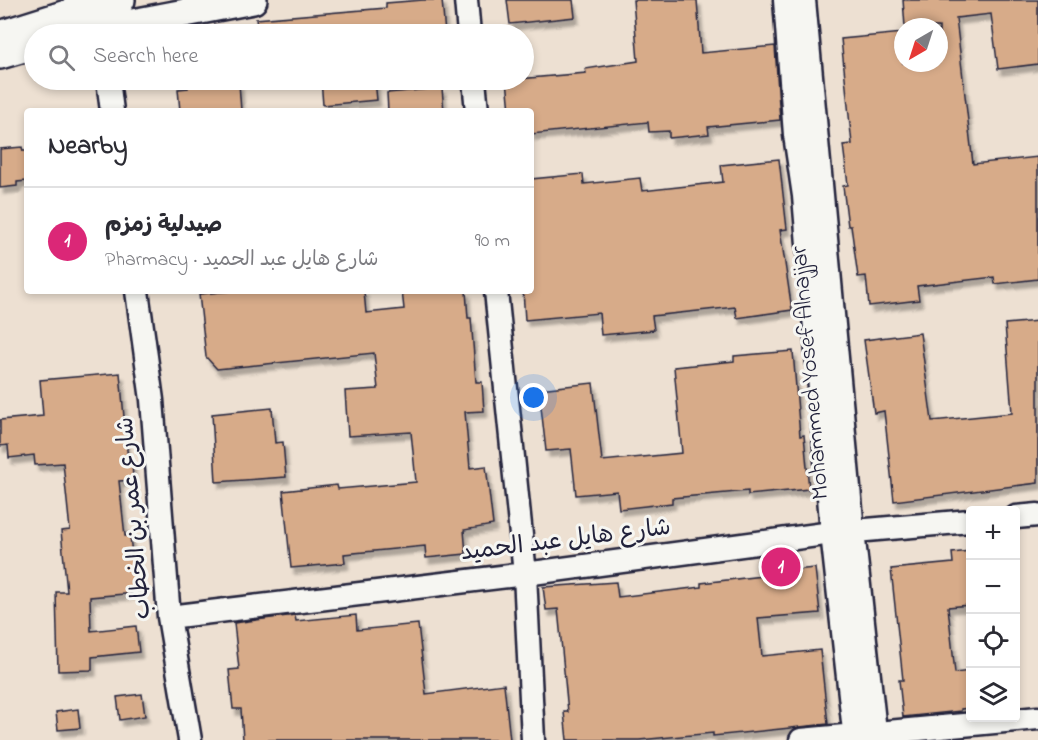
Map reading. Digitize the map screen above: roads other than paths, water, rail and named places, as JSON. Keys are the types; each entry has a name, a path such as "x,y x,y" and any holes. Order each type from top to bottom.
{"main road":[{"path":"60,24 99,17 253,0"},
{"path":"0,35 24,31"},
{"path":"0,54 24,48"}],"street":[{"path":"466,0 468,24"},
{"name":"Mohammed Yosef Alnajjar","path":"785,0 795,135 804,196 865,737"},
{"name":"Mohammed Yosef Alnajjar","path":"804,0 842,532"},
{"path":"109,90 112,108"},
{"path":"475,90 477,108"},
{"name":"شارع عمر بن الخطاب","path":"137,294 152,400 169,617 190,740"},
{"path":"496,294 525,574 533,740"},
{"path":"1020,517 1038,515"},
{"name":"شارع هايل عبد الحميد","path":"169,617 525,574 842,532 966,521"},
{"path":"801,740 865,737 1038,717"}],"place":[{"name":"صيدلية زمزم","path":"781,567"}]}
